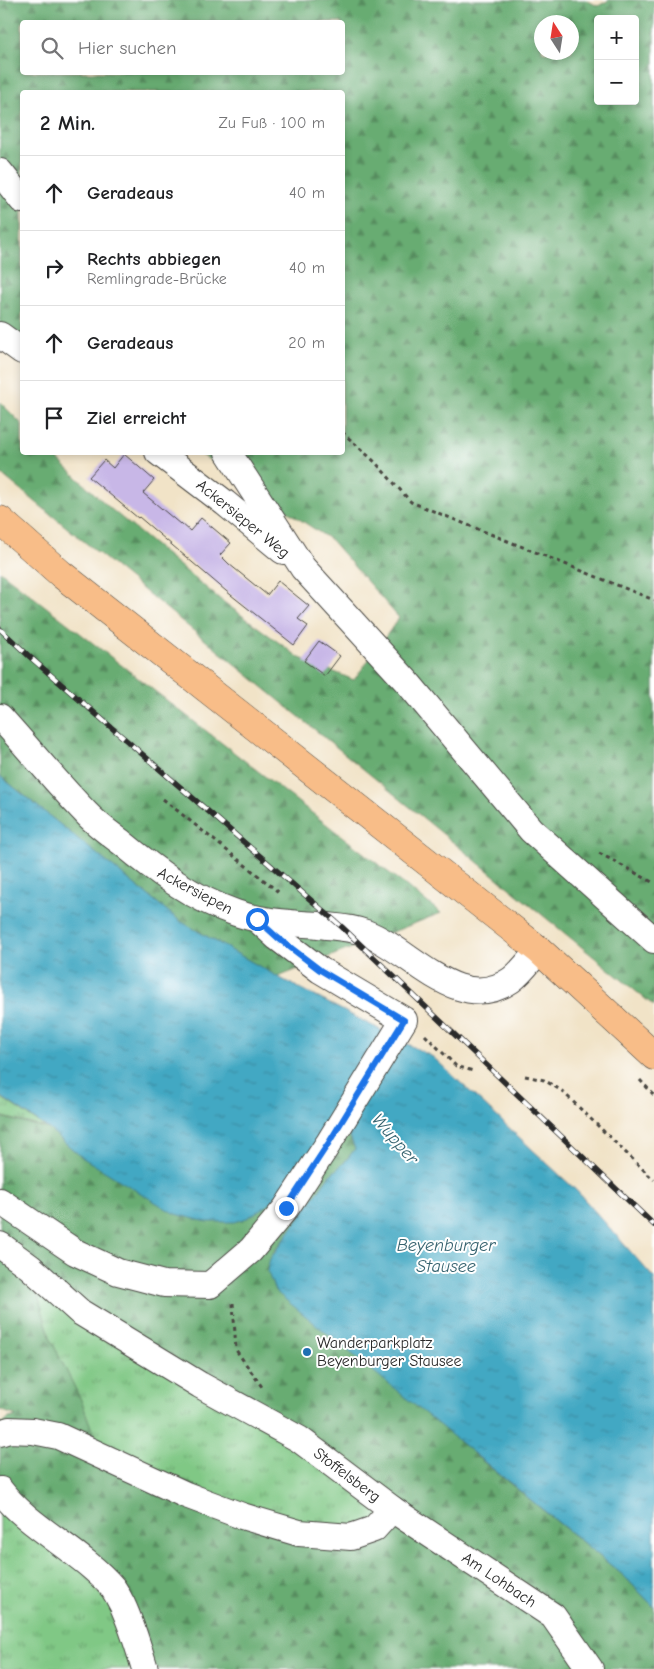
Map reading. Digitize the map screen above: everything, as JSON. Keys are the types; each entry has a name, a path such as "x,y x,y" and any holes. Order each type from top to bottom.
{"main road":[{"path":"0,520 61,574 464,889 539,950 654,1056"}],"street":[{"path":"0,172 20,197"},
{"path":"0,335 20,350"},
{"name":"Ackersieper Weg","path":"162,455 225,502 303,568"},
{"path":"230,455 303,568 408,683 531,830 654,940"},
{"name":"Ackersiepen","path":"0,717 87,814 156,871 210,903 236,914 257,919 342,927 367,934 439,978 468,990 480,992 500,986 521,971 539,950"},
{"path":"0,1201 75,1252 118,1272 164,1284 210,1285 251,1250 286,1208 400,1028 278,938 257,919"},
{"name":"Stoffelsberg","path":"0,1244 30,1267 80,1312 200,1385 299,1439 392,1509 374,1529 351,1537 299,1533 242,1516 186,1495 58,1436 32,1431 9,1430 0,1433"},
{"path":"0,1490 5,1497 40,1528 90,1564 114,1589 132,1626 145,1669"},
{"name":"Am Lohbach","path":"392,1509 553,1616 590,1669"}],"path":[{"path":"345,435 375,462 411,502 654,600"},
{"path":"163,799 285,897"},
{"path":"400,1028 421,1031 456,1066 473,1071"},
{"path":"526,1076 544,1080 562,1091 654,1180"},
{"path":"233,1302 236,1350 264,1390"}],"green space":[{"path":"0,0 586,0 598,6 609,0 654,0 654,1006 0,473 0,402 20,422 20,455 53,455 111,509 221,600 300,658 354,680 399,618 331,540 202,455 345,455 345,90 20,90 20,346 0,339"},
{"path":"0,571 441,913 278,977 180,921 0,776"},
{"path":"0,1097 47,1128 0,1116"},
{"path":"0,1117 49,1129 83,1158 247,1218 289,1186 349,1134 355,1149 343,1164 329,1176 273,1253 476,1456 624,1576 654,1607 654,1669 152,1669 145,1643 0,1479 0,1424 9,1418 17,1416 0,1410","holes":["30,1268 391,1509 382,1521 299,1533 96,1441 81,1400 51,1340"]},
{"path":"30,1267 392,1509 382,1521 299,1533 96,1441 81,1400 51,1340"},
{"path":"0,1479 96,1563 152,1669 0,1669"}],"water":[{"name":"Beyenburger Stausee","path":"0,776 180,921 278,977 433,1057 577,1191 654,1278 654,1607 624,1576 275,1291 267,1270 270,1259 329,1176 343,1164 355,1149 349,1134 274,1201 247,1218 235,1222 207,1222 175,1214 83,1158 49,1129 0,1096"}],"building":[{"path":"125,455 154,480 143,493 180,524 190,531 201,518 231,543 220,555 267,595 278,581 309,606 298,619 308,626 294,645 89,477 104,460 113,468"},
{"path":"319,641 340,656 325,676 304,661"}],"railway":[{"path":"0,629 342,927 654,1225"}],"place":[{"name":"Wanderparkplatz Beyenburger Stausee","path":"307,1352"}],"route":[{"path":"257,919 278,938 320,970 404,1020 328,1144 286,1208"}],"water label":[{"name":"Wupper","path":"395,1139"}]}
